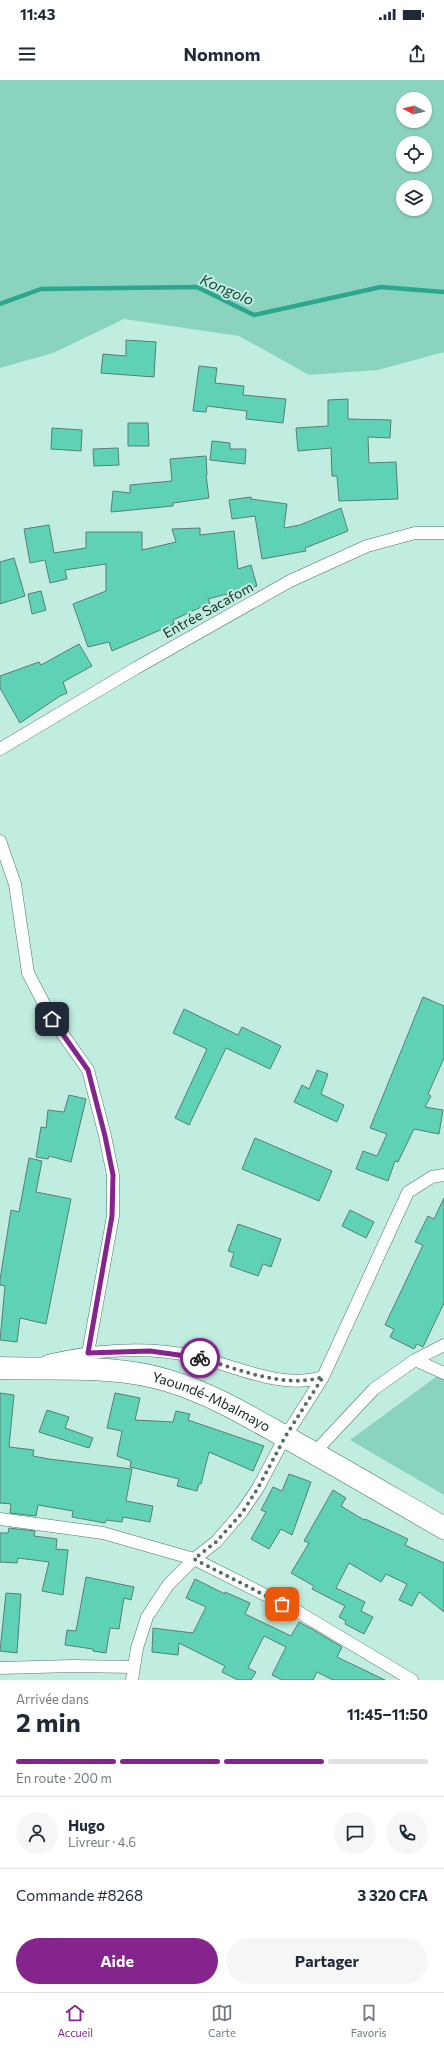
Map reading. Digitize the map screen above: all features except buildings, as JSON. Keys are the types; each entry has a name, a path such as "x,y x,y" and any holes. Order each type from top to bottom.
{"highway":[{"name":"Yaoundé-Mbalmayo","path":"8,1368 83,1369 125,1373 168,1380 211,1396 444,1528"}],"street":[{"name":"Entrée Sacafom","path":"0,749 136,668 303,574 366,546 415,533 444,532"},
{"path":"0,841 15,884 28,973 52,1019 88,1070 105,1136 113,1175 112,1216 88,1353"},
{"path":"132,1680 138,1648 147,1617 168,1585 194,1559 216,1542 242,1513 258,1488 285,1437 323,1377 408,1192 432,1177 444,1175"},
{"path":"314,1453 374,1388 415,1360 444,1345"},
{"path":"8,1368 88,1353 150,1351 192,1356 269,1378 310,1381 323,1377"},
{"path":"415,1360 444,1373"},
{"path":"0,1519 104,1533 194,1559 295,1610 412,1680"},
{"path":"0,1668 73,1666 134,1667"}],"green space":[{"path":"0,80 444,80 444,352 378,370 309,375 239,336 124,319 53,353 0,368"},
{"path":"444,1371 444,1495 350,1440"}],"waterway":[{"name":"Kongolo","path":"0,304 41,289 197,287 254,315 381,287 444,292"}],"way so far":[{"path":"200,1358 269,1378 310,1381 323,1377 285,1437 258,1488 242,1513 216,1542 194,1559 282,1604"}],"route":[{"path":"52,1019 88,1070 105,1136 113,1175 112,1216 88,1353 150,1351 200,1358"}]}
